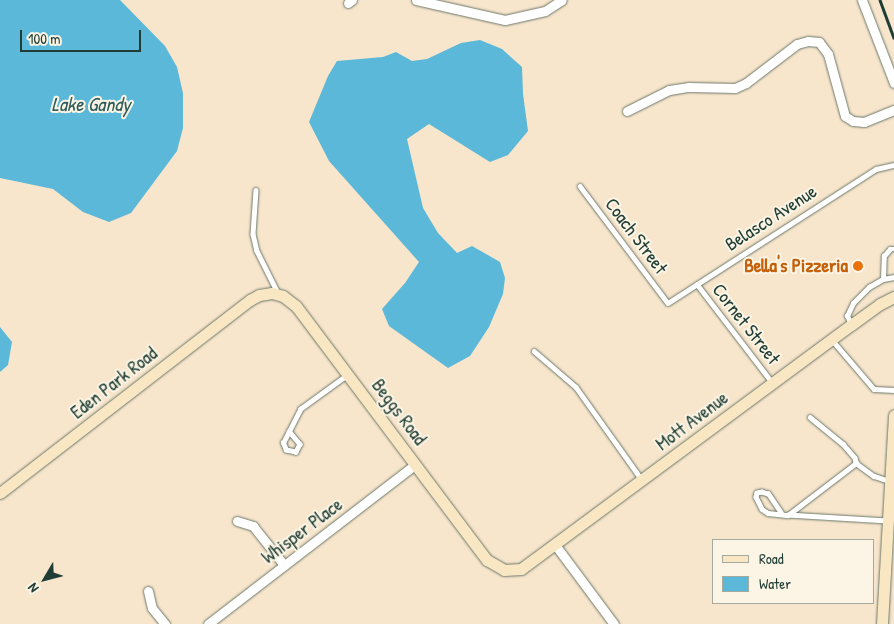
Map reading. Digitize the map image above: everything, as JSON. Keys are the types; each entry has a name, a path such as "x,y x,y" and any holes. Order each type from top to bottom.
{"street":[{"path":"416,0 505,20 545,11 562,0"},
{"path":"862,0 894,83"},
{"path":"627,111 669,90 689,87 719,88 741,85 797,44 808,41 819,42 828,54 845,116 853,121 864,122 894,110"},
{"name":"Eden Park Road","path":"0,493 250,300 258,295 272,292 278,295"},
{"name":"Beggs Road","path":"278,295 296,306 488,560 495,567 511,571"},
{"name":"Mott Avenue","path":"511,571 530,565 773,382 880,304 894,297"},
{"path":"882,624 890,573 890,481 893,465 894,415"},
{"name":"Whisper Place","path":"208,624 416,464"},
{"path":"237,520 253,526 284,564"},
{"path":"556,546 614,624"},
{"path":"148,590 152,608 165,624"}],"lane":[{"name":"Belasco Avenue","path":"668,303 876,169 894,165"},
{"name":"Coach Street","path":"580,186 668,303"},
{"path":"256,190 252,234 257,251 278,295"},
{"path":"883,279 884,256 894,249"},
{"path":"851,325 847,316 848,310 869,287 883,279 894,278"},
{"name":"Cornet Street","path":"697,284 773,382"},
{"path":"832,339 874,389 894,390"},
{"path":"534,351 576,387 642,481"},
{"path":"290,431 300,444 296,452 290,452 284,447 290,431 303,405 348,374"},
{"path":"810,417 843,444 855,458 856,463 874,476 890,481"},
{"path":"788,515 856,463"},
{"path":"782,513 768,494 757,493 756,497 762,509 774,515 782,513 788,515 890,516"}],"water":[{"name":"Lake Gandy","path":"0,0 120,0 165,46 177,67 183,93 183,128 177,151 131,213 109,222 83,212 53,189 0,178"},
{"path":"480,40 502,49 522,67 523,94 528,131 508,155 490,162 429,124 407,139 423,208 438,233 457,253 472,246 500,262 505,278 503,294 489,327 470,356 448,368 389,326 382,309 405,283 419,262 329,161 309,122 328,76 337,61 383,57 396,52 412,61 427,59 461,43"},
{"path":"0,327 12,342 8,365 0,372"}],"railway":[{"path":"880,0 894,38"}],"place":[{"name":"Bella's Pizzeria","path":"858,266"}]}
